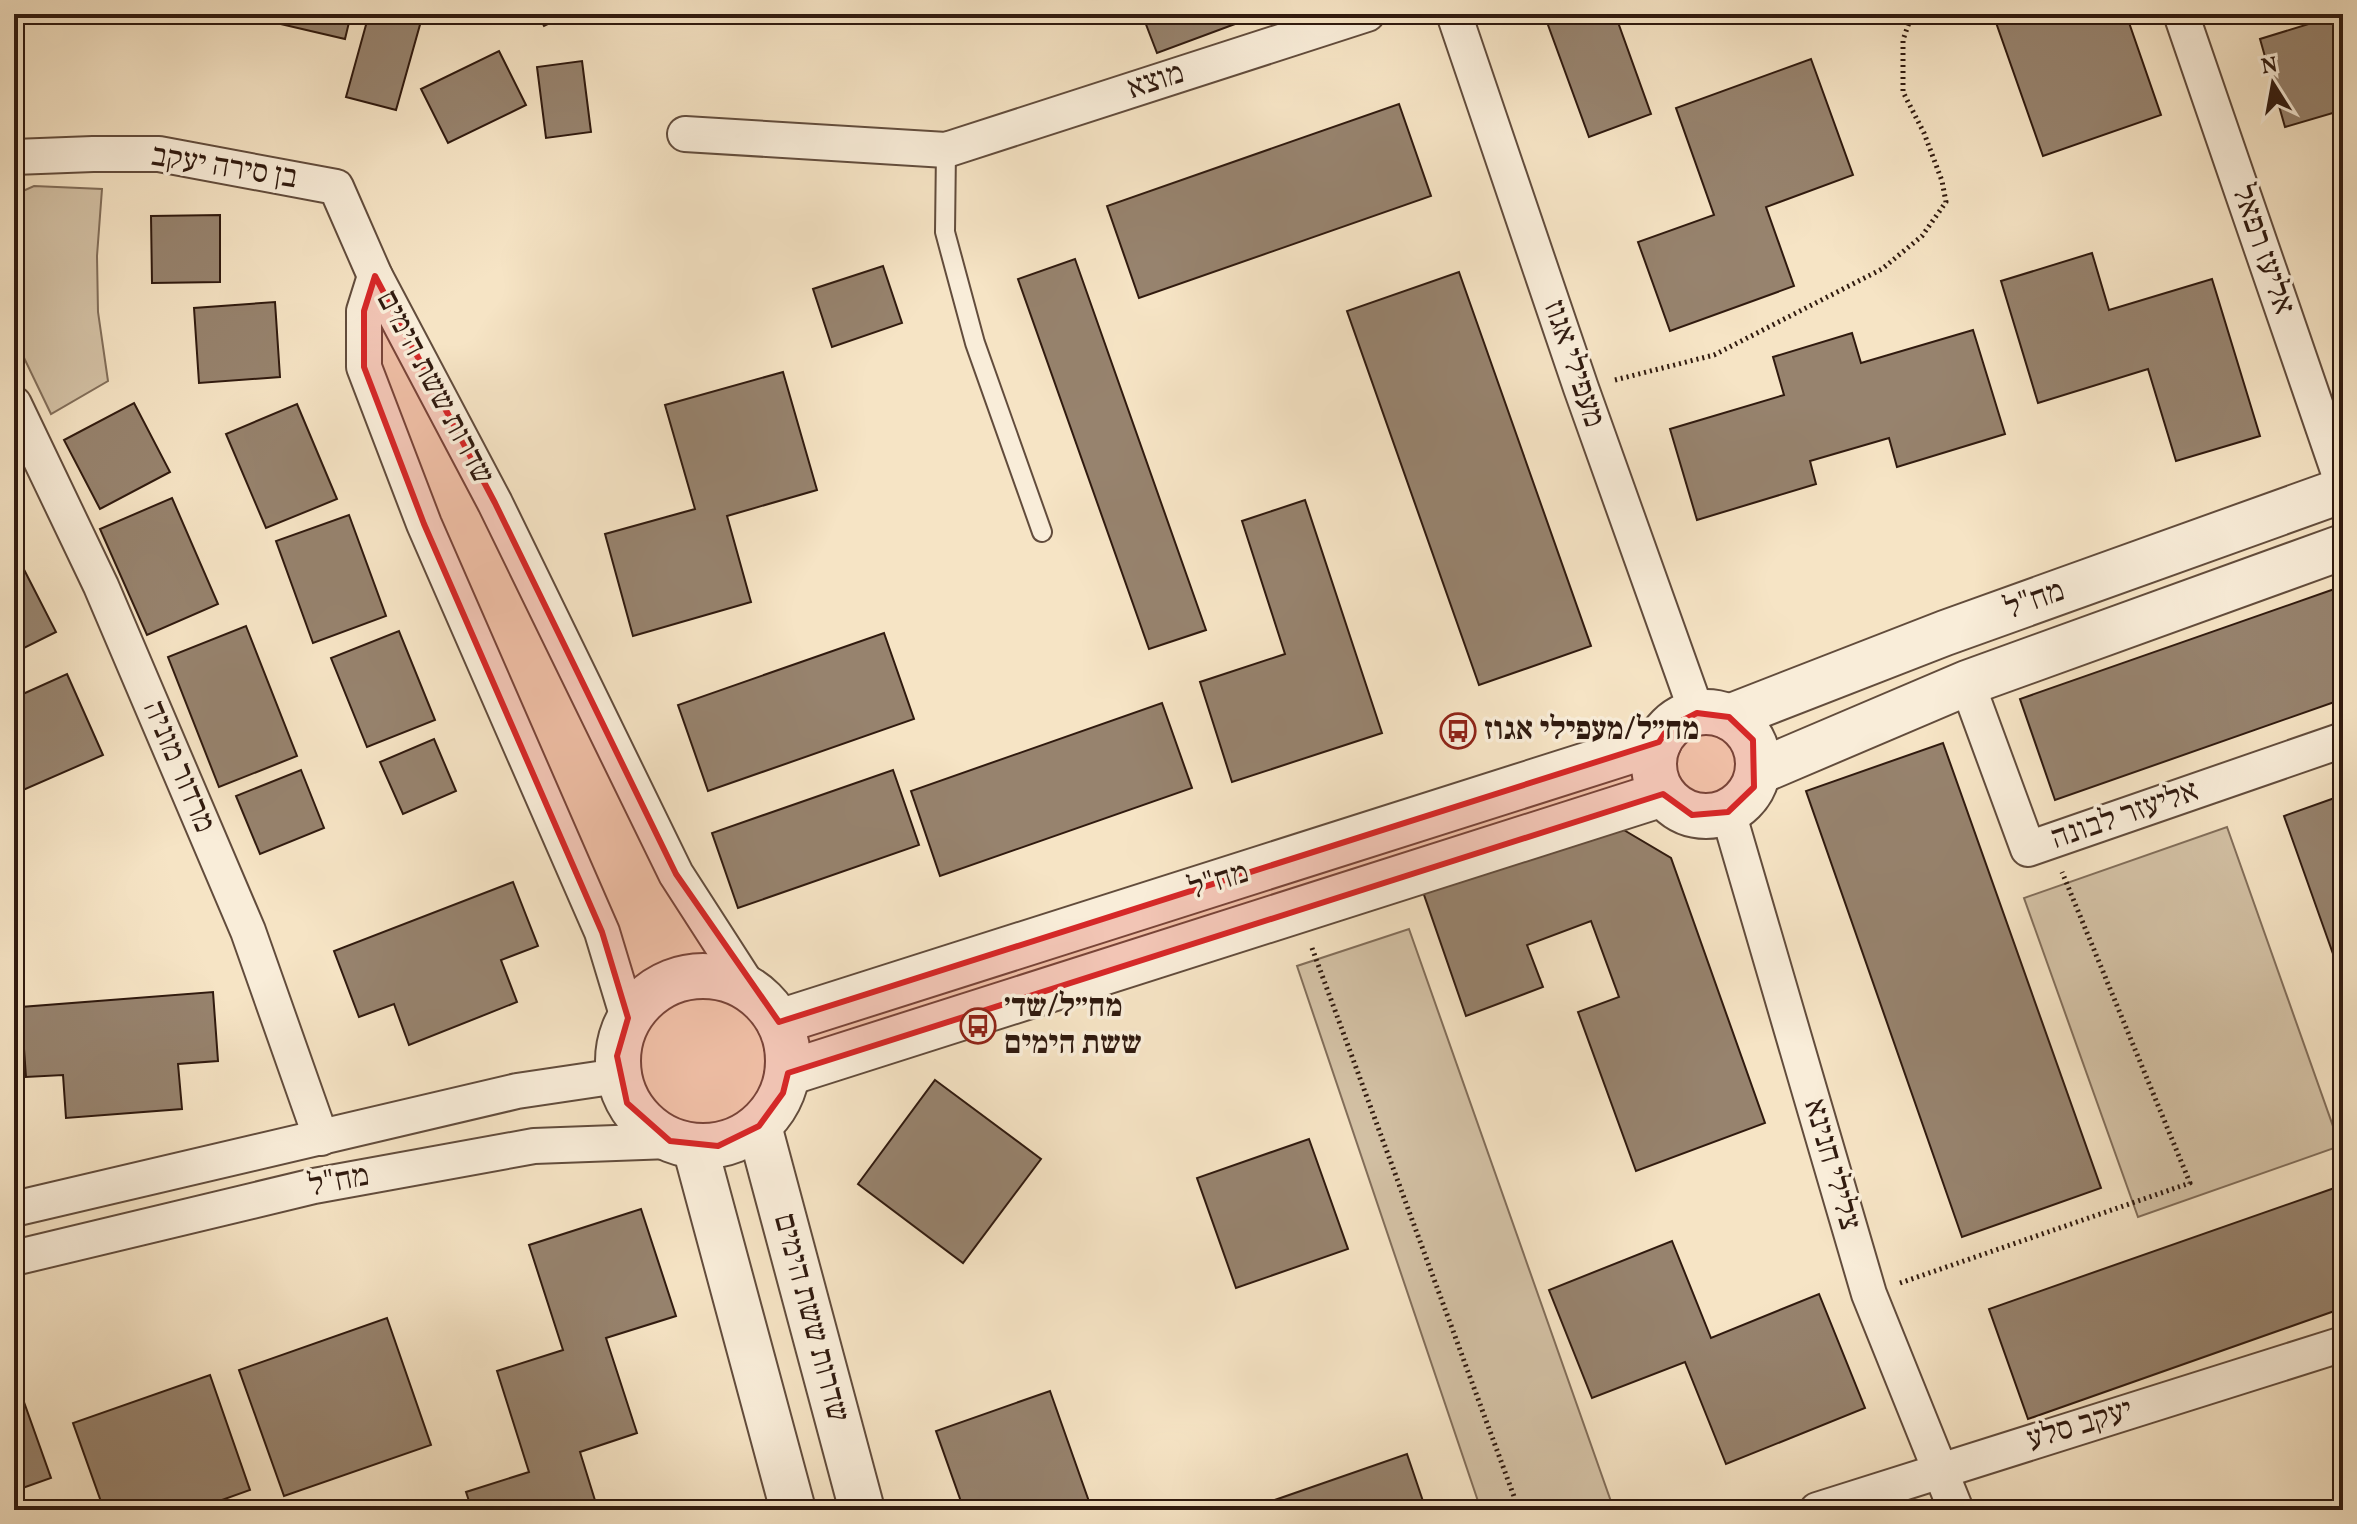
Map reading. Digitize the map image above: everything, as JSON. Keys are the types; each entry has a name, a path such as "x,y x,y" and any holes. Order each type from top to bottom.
{"street":[{"name":"מוצא","path":"685,134 946,150 1367,14"},
{"name":"מעפילי אגוז","path":"1454,14 1581,388 1713,715"},
{"name":"אליעז רפאל","path":"2181,14 2343,488"},
{"name":"בן סירה יעקב","path":"14,157 159,154 336,187 375,276"},
{"name":"שדרות ששת הימים","path":"375,276 495,503 676,874 766,1007"},
{"name":"שדרות ששת הימים","path":"375,276 364,311 364,367 424,524 602,932 628,1018"},
{"name":"מרדור מוניה","path":"14,404 101,586 248,931 321,1138"},
{"name":"מח\"ל","path":"1713,715 2343,488"},
{"name":"מח\"ל","path":"1758,772 1967,683 2343,547"},
{"name":"אליעזר לבונה","path":"1967,683 2028,849 2343,740"},
{"path":"1713,715 1742,727 1753,740 1758,755 1758,772 1754,787 1743,802 1728,812 1710,816 1692,815 1676,807 1663,794 1655,777 1654,759 1659,742 1668,728 1681,719 1713,715"},
{"name":"מח\"ל","path":"766,1007 1659,742"},
{"name":"מח\"ל","path":"788,1073 1663,794"},
{"name":"צלילי חנינא","path":"1728,812 1869,1294 1956,1510"},
{"path":"698,976 727,979 766,1007 787,1047 788,1073 783,1093 773,1111 759,1126 740,1138 718,1146 682,1144 646,1126 627,1103 618,1076 617,1056 620,1037 628,1018 646,997 670,982 698,976"},
{"name":"מח\"ל","path":"14,1209 517,1091 618,1076"},
{"name":"שדרות ששת הימים","path":"759,1126 862,1510"},
{"name":"מח\"ל","path":"14,1258 314,1186 534,1146 682,1144"},
{"name":"שדרות ששת הימים","path":"682,1144 793,1510"},
{"name":"יעקב סלע","path":"1817,1510 2343,1344"}],"lane":[{"path":"946,150 945,232 975,343 1042,532"}],"path":[{"path":"1581,388 1714,355 1882,269 1922,236 1946,202 1942,181 1924,133 1903,92 1903,40 1912,14"},
{"path":"1869,1294 2190,1183 2050,842"},
{"path":"1298,911 1519,1510"}],"highlighted area":[{"path":"375,276 495,503 676,874 779,1022 1659,742 1668,728 1697,713 1729,717 1753,740 1754,787 1728,812 1692,815 1663,794 788,1073 783,1093 759,1126 718,1146 670,1141 627,1103 617,1056 628,1018 602,932 424,524 364,367 364,311"}],"shaded area":[{"path":"34,186 102,189 97,256 98,312 108,381 51,414 14,337 14,195"},
{"path":"2227,827 2340,1146 2138,1217 2024,898"},
{"path":"1409,929 1614,1510 1481,1510 1297,966"}],"building":[{"path":"274,14 351,14 345,39 272,22"},
{"path":"369,14 423,14 396,110 346,97"},
{"path":"538,14 568,14 544,26"},
{"path":"1142,14 1262,14 1157,53"},
{"path":"1544,14 1615,14 1651,114 1589,137"},
{"path":"1993,14 2126,14 2161,115 2043,156"},
{"path":"2343,14 2343,110 2285,127 2260,39"},
{"path":"499,51 526,105 448,143 421,89"},
{"path":"1811,59 1853,175 1766,207 1794,286 1670,331 1638,242 1714,215 1676,108"},
{"path":"582,61 591,132 546,138 537,67"},
{"path":"1399,104 1431,196 1139,298 1107,206"},
{"path":"220,215 220,282 152,283 151,216"},
{"path":"2092,253 2109,310 2212,279 2260,436 2176,461 2148,369 2038,403 2001,281"},
{"path":"1075,259 1206,630 1149,649 1018,279"},
{"path":"883,266 902,323 832,347 813,289"},
{"path":"1459,272 1591,646 1479,685 1347,311"},
{"path":"275,302 280,377 199,383 194,308"},
{"path":"1973,330 2005,434 1897,467 1889,438 1810,461 1816,484 1697,520 1670,429 1784,395 1773,357 1852,333 1861,363"},
{"path":"783,372 817,490 727,516 751,602 633,636 605,534 695,509 665,405"},
{"path":"134,403 170,472 100,509 64,440"},
{"path":"297,404 337,499 266,528 226,434"},
{"path":"172,498 218,604 147,635 100,529"},
{"path":"1305,500 1382,733 1232,782 1200,682 1285,654 1242,521"},
{"path":"349,515 386,616 313,643 276,541"},
{"path":"14,550 56,632 14,653"},
{"path":"2343,586 2343,699 2055,800 2020,699"},
{"path":"246,626 297,756 219,787 168,657"},
{"path":"399,631 435,720 367,747 331,658"},
{"path":"884,633 914,719 708,791 678,705"},
{"path":"67,674 103,755 14,794 14,698"},
{"path":"1162,703 1192,788 940,876 911,791"},
{"path":"434,739 456,791 403,814 380,762"},
{"path":"1943,743 2101,1188 1962,1237 1806,791"},
{"path":"301,770 324,828 260,854 236,796"},
{"path":"893,770 919,845 738,908 712,833"},
{"path":"2343,795 2343,982 2284,816"},
{"path":"1612,823 1671,858 1765,1123 1636,1171 1578,1012 1619,997 1591,921 1527,945 1543,987 1466,1016 1422,889"},
{"path":"513,882 538,946 501,960 517,1002 409,1045 394,1004 359,1017 334,951"},
{"path":"213,992 218,1061 178,1064 182,1109 66,1118 63,1075 26,1077 21,1007"},
{"path":"935,1080 1041,1159 963,1263 858,1184"},
{"path":"1309,1139 1348,1249 1236,1288 1197,1178"},
{"path":"2343,1185 2343,1308 2028,1419 1989,1309"},
{"path":"641,1209 676,1316 606,1338 637,1433 580,1452 598,1510 472,1510 466,1492 529,1472 497,1371 563,1350 529,1245"},
{"path":"1672,1241 1711,1338 1819,1294 1865,1408 1726,1464 1685,1362 1592,1398 1549,1290"},
{"path":"387,1318 431,1445 284,1496 239,1370"},
{"path":"14,1374 51,1478 14,1491"},
{"path":"210,1375 250,1490 194,1510 104,1510 73,1423"},
{"path":"1050,1391 1092,1510 964,1510 936,1431"},
{"path":"1407,1454 1426,1510 1246,1510"}],"place":[{"name":"מח״ל/מעפילי אגוז","path":"1458,731"},
{"name":"מח״ל/שד׳ ששת הימים","path":"978,1026"}]}
